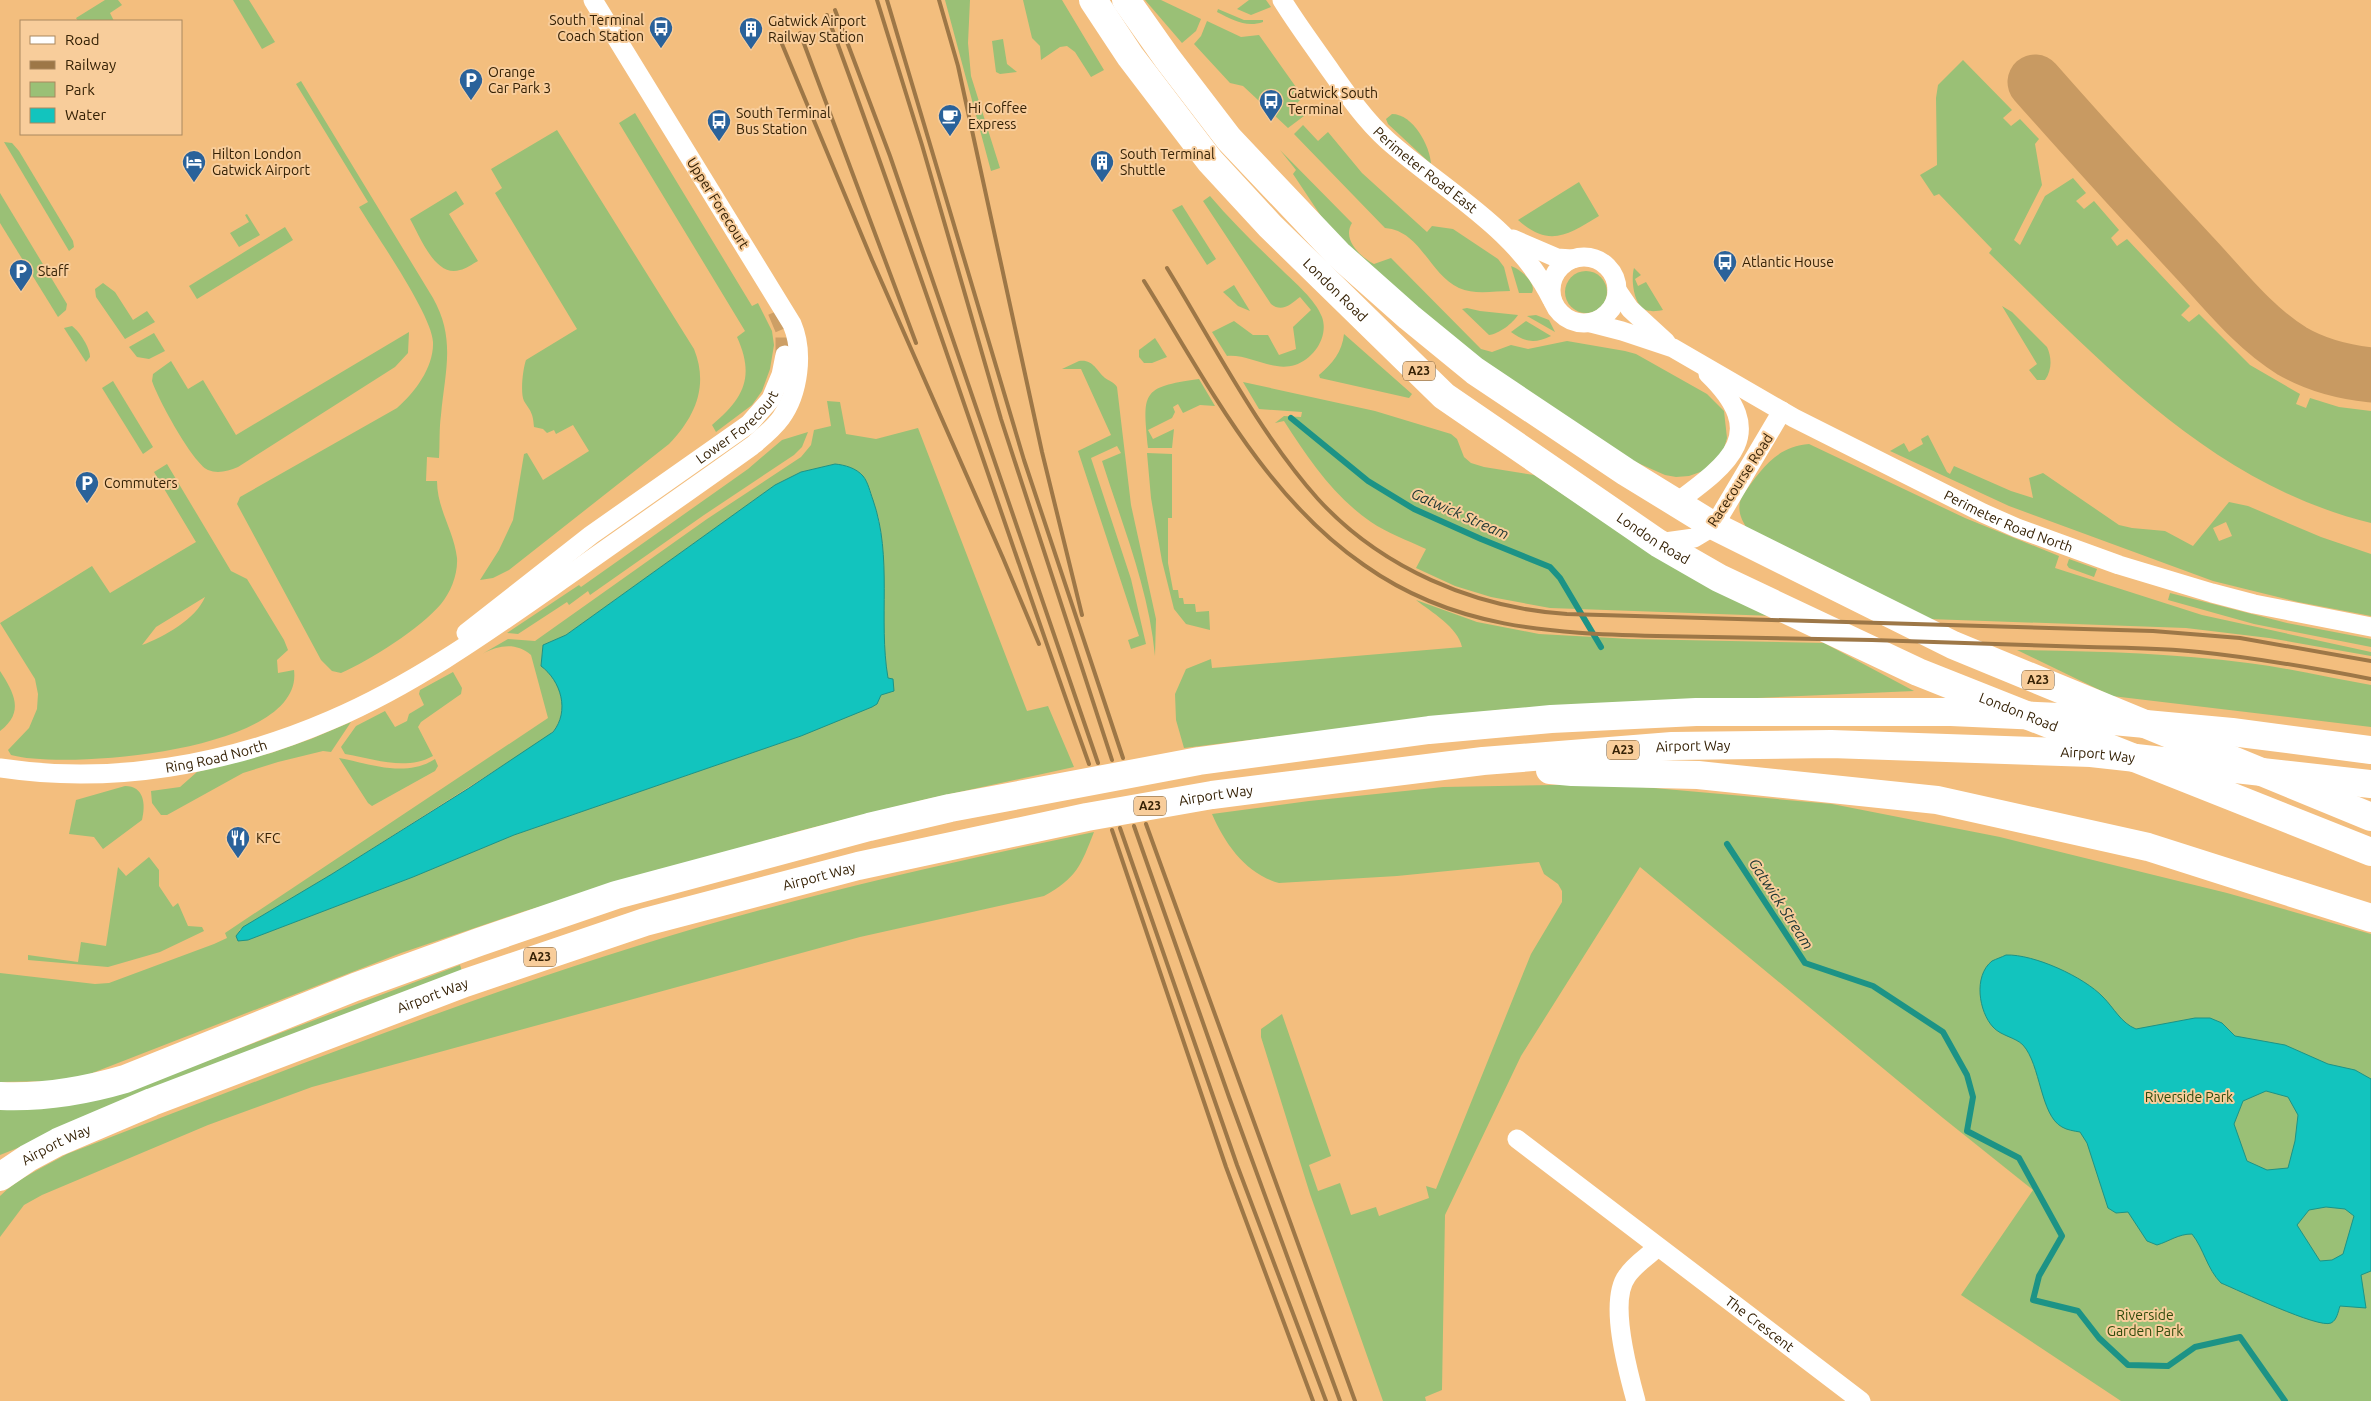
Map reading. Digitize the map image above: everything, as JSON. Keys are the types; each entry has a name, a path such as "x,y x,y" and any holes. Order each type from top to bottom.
{"main road":[{"name":"London Road","path":"1093,0 1130,56 1210,161 1270,226 1444,396 1658,543 1719,578 1918,672 2371,852"},
{"name":"London Road","path":"1126,0 1167,58 1229,139 1338,254 1474,371 1626,472 1714,526"},
{"name":"A23","path":"1714,526 1954,645 2371,817"},
{"name":"A23","path":"0,1096 62,1093 102,1086 125,1079 355,987 616,895 869,827 950,808 1200,761 1429,730 1551,720 1696,712 1951,712 2081,718 2232,732 2371,750"},
{"name":"Airport Way","path":"0,1177 28,1158 58,1142 152,1102 465,983 627,928 858,866 1087,817 1212,795 1483,761 1682,746 1831,744 2091,753 2371,784"},
{"name":"A23","path":"1483,761 1572,772 1698,775 1937,800 2148,847 2371,918"}],"street":[{"name":"Upper Forecourt","path":"415,675 477,639 752,446 767,434 782,417 796,384 798,372 797,341 792,324 592,0"},
{"name":"Perimeter Road East","path":"1282,0 1352,102 1372,125 1429,176 1505,235 1536,272 1552,300"},
{"name":"Perimeter Road East","path":"1505,235 1550,256 1572,260"},
{"path":"1588,257 1602,263 1613,274 1617,290 1615,302 1610,311 1601,319 1591,323 1577,323 1568,320 1558,311 1552,300 1550,288 1554,276 1561,266 1572,260 1588,257"},
{"name":"Perimeter Road North","path":"1617,290 1630,309 1673,348 1782,411 1983,514 2042,538 2119,565 2220,596 2371,628"},
{"name":"Perimeter Road North","path":"1591,323 1622,330 1673,348"},
{"name":"Lower Forecourt","path":"415,675 576,547 666,481 749,424 763,410 776,388 785,355"},
{"path":"1676,503 1709,479 1724,464 1735,447 1739,434 1738,415 1732,403 1716,382 1693,360"},
{"name":"Racecourse Road","path":"1658,543 1694,538 1714,526 1782,411"},
{"name":"Ring Road North","path":"0,768 63,775 94,775 180,766 235,754 331,720 385,693 415,675"},
{"name":"The Crescent","path":"1517,1139 1861,1401"},
{"path":"1636,1401 1626,1368 1618,1301 1621,1288 1627,1276 1658,1247"}],"green space":[{"path":"105,0 118,0 122,5 110,13 114,20 77,20 76,18"},
{"path":"233,0 249,0 275,42 262,49"},
{"path":"945,0 970,0 968,43 971,76 1000,168 991,171"},
{"path":"1023,0 1062,0 1104,70 1091,77 1075,52 1067,46 1060,47 1041,60 1040,46 1032,38"},
{"path":"1145,0 1161,0 1201,19 1196,31 1182,43"},
{"path":"1249,0 1266,0 1271,7 1251,15 1237,9"},
{"path":"1218,9 1244,20 1263,20 1263,22 1245,24 1217,12"},
{"path":"1207,21 1241,37 1259,35 1303,97 1294,106 1304,116 1288,128 1243,86 1230,83 1194,44 1201,36"},
{"path":"1003,39 1007,64 1017,72 1000,74 996,72 992,41"},
{"path":"1963,60 2012,110 2003,118 2011,126 2020,119 2039,139 2035,144 2042,185 2014,240 2020,245 2045,196 2073,178 2086,193 2076,201 2084,209 2094,201 2119,230 2111,238 2117,246 2127,239 2190,306 2181,315 2189,322 2199,314 2250,365 2300,394 2296,404 2306,408 2310,398 2339,407 2371,411 2371,523 2313,505 2260,480 2210,449 2163,415 2074,336 1989,253 1992,249 1939,194 1934,196 1920,175 1937,165 1936,98 1938,85"},
{"path":"301,81 433,298 445,327 447,341 440,420 439,458 427,457 426,481 437,481 440,501 453,539 457,564 453,582 441,604 421,623 366,661 341,673 332,671 321,660 237,504 240,497 397,408 417,387 427,370 433,342 430,330 414,295 359,207 368,202 296,84"},
{"path":"635,113 752,306 758,303 772,331 774,345 770,369 762,391 752,405 716,432 712,425 732,405 739,396 743,386 745,364 737,337 745,331 619,123"},
{"path":"1392,114 1400,115 1407,119 1419,132 1424,140 1431,164 1388,124 1386,119"},
{"path":"1303,125 1318,141 1328,132 1362,173 1427,232 1432,226 1453,229 1498,259 1504,267 1510,291 1471,291 1459,288 1449,282 1408,237 1397,231 1385,228 1294,134"},
{"path":"557,130 694,349 700,376 700,388 697,400 686,423 669,444 509,570 493,578 480,580 499,550 513,520 524,454 527,453 543,480 589,451 573,425 556,434 554,430 547,433 543,429 534,427 531,413 524,401 522,380 526,360 577,329 495,193 502,188 491,169"},
{"path":"4,142 12,143 19,151 73,241 74,247 69,251"},
{"path":"1280,150 1352,223 1349,235 1358,252 1374,264 1391,258 1481,349 1492,352 1511,345 1528,349 1567,341 1636,354 1707,394 1724,411 1727,438 1723,452 1703,471 1689,476 1676,477 1665,475 1622,456 1464,350 1331,231 1293,174 1296,170"},
{"path":"1579,182 1599,216 1578,229 1558,236 1539,234 1518,220"},
{"path":"456,191 464,204 449,214 478,261 467,268 451,271 443,268 429,254 410,219"},
{"path":"0,193 67,304 66,310 58,317 0,223"},
{"path":"1210,196 1245,234 1304,292 1319,310 1324,324 1322,339 1314,352 1302,362 1286,367 1269,365 1236,356 1227,356 1212,332 1234,321 1253,335 1268,335 1279,355 1296,349 1293,327 1311,310 1300,297 1283,308 1275,307 1271,304 1203,201"},
{"path":"1182,205 1216,259 1207,265 1172,210"},
{"path":"247,214 260,235 239,247 230,233 249,222 245,215"},
{"path":"285,227 293,240 197,299 189,286"},
{"path":"1511,266 1523,273 1530,281 1533,289 1532,293 1519,293"},
{"path":"1634,268 1641,275 1635,279 1638,286 1646,282 1663,310 1648,311 1638,303 1633,284"},
{"path":"1590,271 1598,274 1604,280 1607,292 1604,304 1598,310 1582,313 1574,310 1568,304 1565,288 1568,280 1574,274"},
{"path":"103,283 115,292 133,320 147,311 155,322 125,339 96,297 95,289"},
{"path":"1234,285 1250,311 1238,306 1223,292"},
{"path":"2002,306 2012,312 2047,347 2050,355 2050,364 2045,380 2037,380 2029,370 2037,364"},
{"path":"1467,308 1518,315 1505,328 1489,335 1462,309"},
{"path":"1536,315 1549,320 1555,332 1527,316"},
{"path":"1526,321 1551,336 1530,341 1511,332"},
{"path":"72,326 81,336 88,349 90,357 86,362 64,328"},
{"path":"409,332 408,353 395,367 238,467 223,472 208,470 193,455 168,415 152,381 153,374 171,361 188,389 203,380 236,435"},
{"path":"154,333 165,351 149,359 137,357 129,347"},
{"path":"1344,334 1412,394 1409,398 1320,378 1319,375 1333,362 1339,352"},
{"path":"1155,338 1167,357 1152,363 1144,363 1139,357 1139,350"},
{"path":"1079,361 1091,363 1105,378 1117,387 1131,505 1156,619 1155,656 1152,631 1141,581 1102,461 1121,453 1117,446 1091,458 1131,579 1146,644 1131,649 1128,640 1139,636 1078,451 1111,435 1081,369 1062,369"},
{"path":"1199,379 1215,406 1200,405 1183,413 1178,404 1173,407 1175,412 1172,418 1148,430 1153,439 1174,429 1172,448 1148,448 1146,404 1150,396 1165,385"},
{"path":"113,381 153,447 143,454 102,388"},
{"path":"1243,382 1375,411 1451,434 1457,439 1464,457 1471,463 1534,475 1642,547 1774,616 1550,608 1491,597 1455,586 1416,568 1426,549 1384,530 1357,512 1322,476 1284,421 1275,423 1284,416 1301,417 1302,412 1259,409"},
{"path":"827,401 840,402 846,434 876,439 918,428 1027,711 1048,706 1074,767 927,799 799,831 525,911 401,953 82,1077 56,1081 0,1082 0,973 95,984 109,983 227,938 225,933 548,718 531,655 519,648 507,646 482,654 508,639 535,641 707,519 801,457 811,445 814,430 831,426","holes":["835,464 867,483 879,519 883,547 884,647 888,679 893,679 893,691 881,695 801,736 514,835 413,877 248,940 239,930 332,874 546,738 560,720 562,701 556,682 541,666 543,645 566,635 775,485 801,472"]},
{"path":"808,432 802,447 794,455 590,595 588,591 569,605 567,602 518,634 507,633 579,585 581,587 748,469 782,440"},
{"path":"1928,435 1947,472 1950,474 1954,466 2011,491 2033,498 2029,478 2043,473 2119,525 2165,531 2193,546 2229,502 2248,506 2321,537 2371,554 2371,616 2298,602 2213,581 2009,506 1890,451 1904,443 1909,452 1923,444 1921,439","holes":["2226,522 2232,536 2219,541 2213,528"]},
{"path":"1809,444 1965,518 2059,556 2055,568 2202,615 2371,652 2371,656 2269,638 2186,628 1929,619 1749,532 1739,510 1742,496 1770,461 1787,449"},
{"path":"1147,453 1172,454 1172,518 1168,518 1168,563 1173,590 1178,590 1179,598 1183,598 1184,604 1195,604 1196,612 1209,611 1210,630 1186,624 1174,609 1162,561 1151,498"},
{"path":"167,464 231,571 247,579 284,640 288,650 277,660 278,673 294,670 287,698 262,720 223,737 177,749 79,760 39,759 11,755 8,750 29,728 37,709 38,694 35,679 0,623 92,566 110,593 196,542 154,472","holes":["205,597 201,605 187,620 160,637 142,645 156,627"]},
{"path":"2069,559 2097,569 2094,577 2069,568 2067,565"},
{"path":"2170,593 2287,623 2371,639 2371,647 2254,624 2168,600"},
{"path":"1416,600 1477,622 1539,634 1631,639 1824,643 1914,691 1507,709 1184,748 1176,720 1175,694 1186,669 1211,659 1212,668 1462,647 1450,627"},
{"path":"2017,650 2132,653 2190,657 2248,663 2371,685 2371,727 2112,696"},
{"path":"0,671 13,695 15,709 13,717 0,731"},
{"path":"453,672 462,688 461,694 421,722 418,727 433,756 412,763 401,763 378,761 345,754 341,747 356,726 385,711 395,727 407,721 409,714 424,705 419,694 420,690"},
{"path":"351,722 331,752 323,751 243,773 167,815 161,815 152,803 151,791 180,787 197,772 271,753"},
{"path":"339,758 400,769 424,765 435,759 438,766 435,771 372,806 368,803"},
{"name":"Riverside Park","path":"1609,784 1832,804 2000,837 2227,893 2371,934 2371,1401 2121,1401 1961,1295 2033,1190 1943,1118 1640,867 1521,1056 1445,1215 1442,1390 1425,1397 1426,1401 1383,1401 1310,1194 1261,1037 1261,1029 1282,1014 1331,1156 1309,1165 1318,1191 1340,1183 1351,1215 1376,1207 1379,1216 1429,1198 1426,1186 1436,1189 1531,954 1562,902 1562,891 1558,884 1544,874 1539,862 1397,876 1279,883 1256,873 1238,856 1223,836 1212,814 1309,801 1443,787"},
{"path":"125,786 136,789 142,797 144,808 142,820 103,849 94,837 69,834 76,800"},
{"path":"1094,832 1081,862 1071,877 1044,896 860,937 312,1087 208,1125 42,1195 24,1205 0,1237 0,1196 23,1178 67,1154 422,1019 565,969 750,913 864,883"},
{"path":"149,857 159,870 159,886 173,907 178,903 188,926 202,927 204,931 160,952 108,967 28,960 28,955 78,962 81,942 106,946 118,867 126,876"},
{"path":"460,965 462,971 0,1155 0,1108 148,1083"}],"water":[{"path":"835,464 850,467 863,476 869,487 879,522 884,566 885,656 888,678 893,679 894,691 881,695 877,704 872,707 801,736 514,835 413,877 248,940 238,941 236,936 243,927 469,788 553,732 561,715 561,697 554,680 541,666 543,645 566,635 775,485 801,472"},
{"path":"2006,955 2030,958 2058,968 2084,982 2095,989 2122,1019 2136,1029 2195,1018 2210,1018 2222,1023 2235,1036 2285,1045 2328,1064 2355,1070 2371,1079 2371,1271 2361,1275 2366,1308 2340,1306 2336,1318 2331,1323 2324,1323 2295,1315 2221,1283 2212,1272 2192,1234 2178,1236 2157,1245 2147,1241 2128,1212 2116,1213 2108,1208 2087,1143 2080,1132 2064,1128 2055,1121 2049,1112 2029,1054 2020,1042 1996,1030 1984,1012 1980,994 1982,976 1992,961","holes":["2266,1091 2288,1097 2298,1115 2295,1141 2288,1168 2267,1170 2247,1161 2234,1124 2243,1101","2326,1207 2345,1209 2354,1216 2343,1254 2332,1260 2320,1261 2297,1225 2309,1210"]}],"waterway":[{"name":"Gatwick Stream","path":"1291,418 1368,481 1414,509 1550,567 1560,578 1601,647"},
{"name":"Gatwick Stream","path":"1727,844 1805,963 1873,986 1943,1032 1967,1075 1973,1097 1967,1131 2019,1158 2062,1236 2039,1276 2033,1300 2078,1311 2099,1338 2128,1365 2168,1366 2195,1347 2240,1337 2285,1401"}],"taxiway":[{"path":"2035,82 2264,331 2292,351 2320,364 2340,370 2371,375"}],"tunnel":[{"path":"777,311 785,330 785,355"}],"railway":[{"path":"877,0 922,145 1001,419 1112,760"},
{"path":"887,0 1024,460 1123,758"},
{"path":"939,0 958,66 1042,452 1082,615"},
{"path":"835,10 890,156 1098,763"},
{"path":"827,15 1089,764"},
{"path":"800,33 916,343"},
{"path":"782,44 872,260 1039,644"},
{"path":"1167,268 1256,417 1296,473 1318,499 1343,524 1370,545 1400,564 1431,580 1464,593 1532,610 1567,614 2153,631 2240,638 2371,661"},
{"path":"1144,281 1240,435 1296,506 1328,537 1364,565 1398,586 1433,603 1468,615 1541,629 1617,635 2144,648 2221,654 2371,679"},
{"path":"1146,824 1355,1401"},
{"path":"1134,826 1229,1097 1340,1401"},
{"path":"1120,828 1237,1165 1326,1401"},
{"path":"1112,830 1226,1167 1313,1401"}],"place":[{"name":"South Terminal Coach Station","path":"661,49"},
{"name":"Gatwick Airport Railway Station","path":"751,50"},
{"name":"Orange Car Park 3","path":"471,101"},
{"name":"Gatwick South Terminal","path":"1271,122"},
{"name":"Hi Coffee Express","path":"950,137"},
{"name":"South Terminal Bus Station","path":"719,142"},
{"name":"Hilton London Gatwick Airport","path":"194,183"},
{"name":"South Terminal Shuttle","path":"1102,183"},
{"name":"Atlantic House","path":"1725,283"},
{"name":"Staff","path":"21,292"},
{"name":"Commuters","path":"87,504"},
{"name":"KFC","path":"238,859"}],"park label":[{"name":"Riverside Garden Park","path":"2145,1324"}]}
